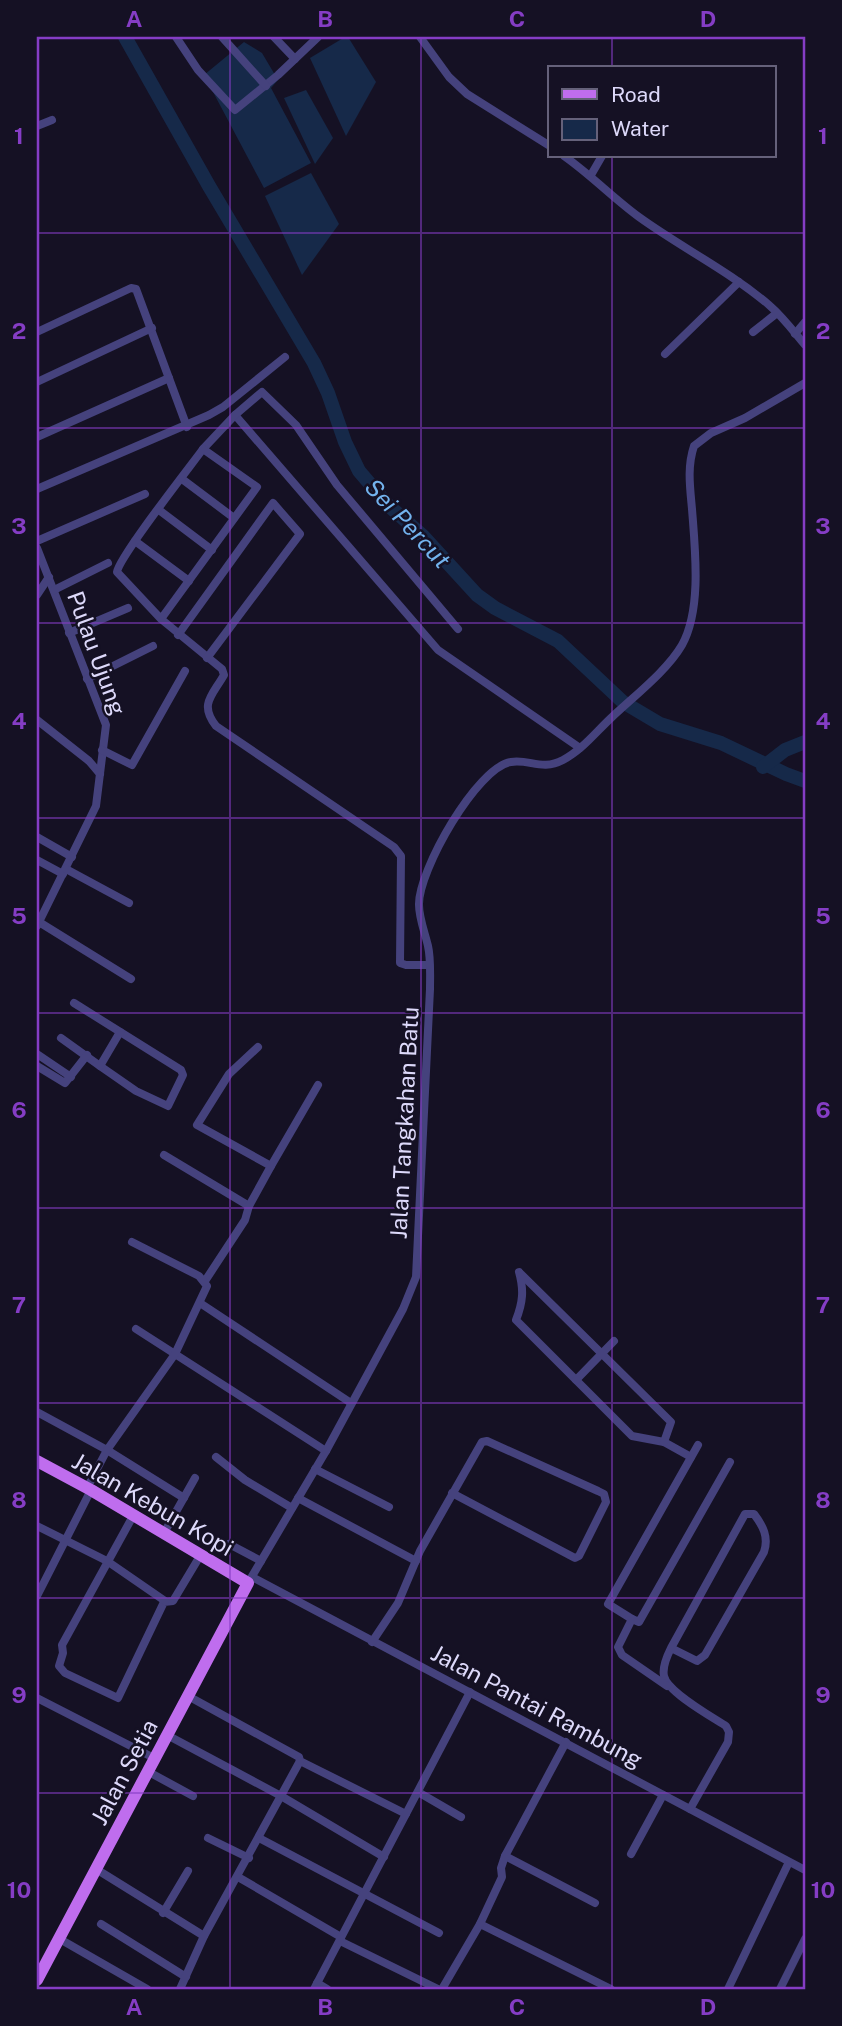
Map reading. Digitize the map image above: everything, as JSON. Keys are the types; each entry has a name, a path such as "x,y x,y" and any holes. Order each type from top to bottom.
{"main road":[{"name":"Jalan Kebun Kopi","path":"37,1461 200,1556 250,1580"},
{"name":"Jalan Setia","path":"37,1980 41,1959 58,1938 250,1580"}],"street":[{"path":"176,37 198,70 235,110 266,86 318,37"},
{"path":"222,37 266,86"},
{"path":"274,37 295,59"},
{"path":"420,37 449,77 467,94 548,145"},
{"path":"37,126 52,120"},
{"path":"567,158 591,174 619,203 739,282 777,313 805,345"},
{"path":"591,174 601,158"},
{"path":"665,354 739,282"},
{"path":"37,332 131,288 138,291 187,426"},
{"path":"753,332 777,313"},
{"path":"795,334 805,322"},
{"path":"37,382 152,328"},
{"path":"37,489 187,426 223,407 285,357"},
{"path":"37,437 169,378"},
{"name":"Jalan Tangkahan Batu","path":"250,1580 326,1451 403,1309 416,1278 430,989 429,950 418,906 420,891 440,842 463,806 503,765 513,761 554,764 575,753 680,649 691,624 694,600 694,545 689,472 694,446 711,433 744,418 805,383"},
{"path":"429,965 400,963 401,856 394,847 216,726 207,715 206,706 224,675 222,669 178,635 117,572 135,541 203,449 235,415 262,393 296,425 337,485 458,629"},
{"path":"235,415 438,650 580,748"},
{"path":"161,619 257,487 203,449"},
{"path":"181,479 234,518"},
{"path":"37,541 145,494"},
{"path":"178,635 273,503 300,534 207,658"},
{"path":"159,510 212,550"},
{"path":"135,541 189,581"},
{"name":"Pulau Ujung","path":"37,548 106,725 96,806 38,924"},
{"path":"54,590 108,563"},
{"path":"37,595 49,577"},
{"path":"69,633 128,608"},
{"path":"87,679 153,646"},
{"path":"102,750 132,765 185,671"},
{"path":"37,720 89,761 100,774"},
{"path":"37,837 72,857"},
{"path":"37,860 129,903"},
{"path":"38,924 131,979"},
{"path":"61,1038 136,1091 168,1106 181,1082 181,1070 74,1003"},
{"path":"100,1066 120,1032"},
{"path":"258,1047 229,1074 197,1125 271,1166"},
{"path":"37,1054 68,1080"},
{"path":"68,1080 87,1055"},
{"path":"37,1066 68,1080"},
{"path":"37,1596 67,1539 107,1450 175,1354 200,1303 205,1281 246,1220 250,1206 271,1166 318,1085"},
{"path":"164,1155 250,1206"},
{"path":"132,1242 205,1281"},
{"path":"664,1442 671,1422 519,1272 523,1285 523,1302 516,1320 632,1436 664,1442 691,1457"},
{"path":"200,1303 351,1403"},
{"path":"136,1329 326,1451"},
{"path":"576,1380 614,1341"},
{"path":"37,1412 107,1450 184,1498"},
{"path":"372,1642 398,1603 416,1561 452,1493 482,1442 487,1441 598,1491 604,1494 606,1502 579,1556 575,1558 452,1493"},
{"path":"698,1445 608,1604 632,1619 639,1622 730,1462"},
{"path":"216,1457 245,1480 292,1508"},
{"path":"315,1469 389,1507"},
{"path":"164,1533 195,1478"},
{"path":"298,1498 416,1561"},
{"path":"669,1687 664,1676 665,1662 671,1648 746,1514 754,1514 762,1525 766,1538 764,1552 705,1655 696,1661 671,1648"},
{"path":"133,1516 62,1645 63,1655 59,1666 62,1671 117,1699 165,1601"},
{"path":"37,1526 107,1561 165,1601 173,1601 200,1556"},
{"path":"229,1544 261,1561"},
{"name":"Jalan Pantai Rambung","path":"250,1580 566,1742 805,1870"},
{"path":"632,1619 618,1651 726,1726 729,1732 729,1742 690,1809"},
{"path":"327,1989 315,1986 470,1692"},
{"path":"188,1696 299,1757 300,1761 406,1814"},
{"path":"37,1698 154,1758"},
{"path":"167,1735 281,1796 384,1857"},
{"path":"238,1877 340,1939 440,1989 480,1924 502,1877 500,1868 505,1856 566,1742"},
{"path":"180,1989 204,1936 300,1761"},
{"path":"147,1771 194,1797"},
{"path":"418,1792 461,1817"},
{"path":"631,1854 663,1795"},
{"path":"208,1838 248,1858"},
{"path":"259,1838 439,1933"},
{"path":"505,1856 595,1903"},
{"path":"727,1989 789,1862"},
{"path":"96,1869 204,1936"},
{"path":"163,1913 188,1871"},
{"path":"101,1924 186,1978"},
{"path":"480,1924 611,1989"},
{"path":"58,1938 147,1989"},
{"path":"779,1989 805,1939"}],"water":[{"path":"348,37 376,82 346,136 310,58"},
{"path":"244,42 262,53 278,80 271,88 311,163 264,188 204,75"},
{"path":"306,90 333,138 315,164 284,98"},
{"path":"311,173 339,224 302,275 265,196"}],"waterway":[{"name":"Sei Percut","path":"125,37 314,363 359,471 388,505 423,536 477,595 495,608 558,641 623,702 660,724 721,743 805,781"},
{"path":"763,767 785,750 805,742"}]}
